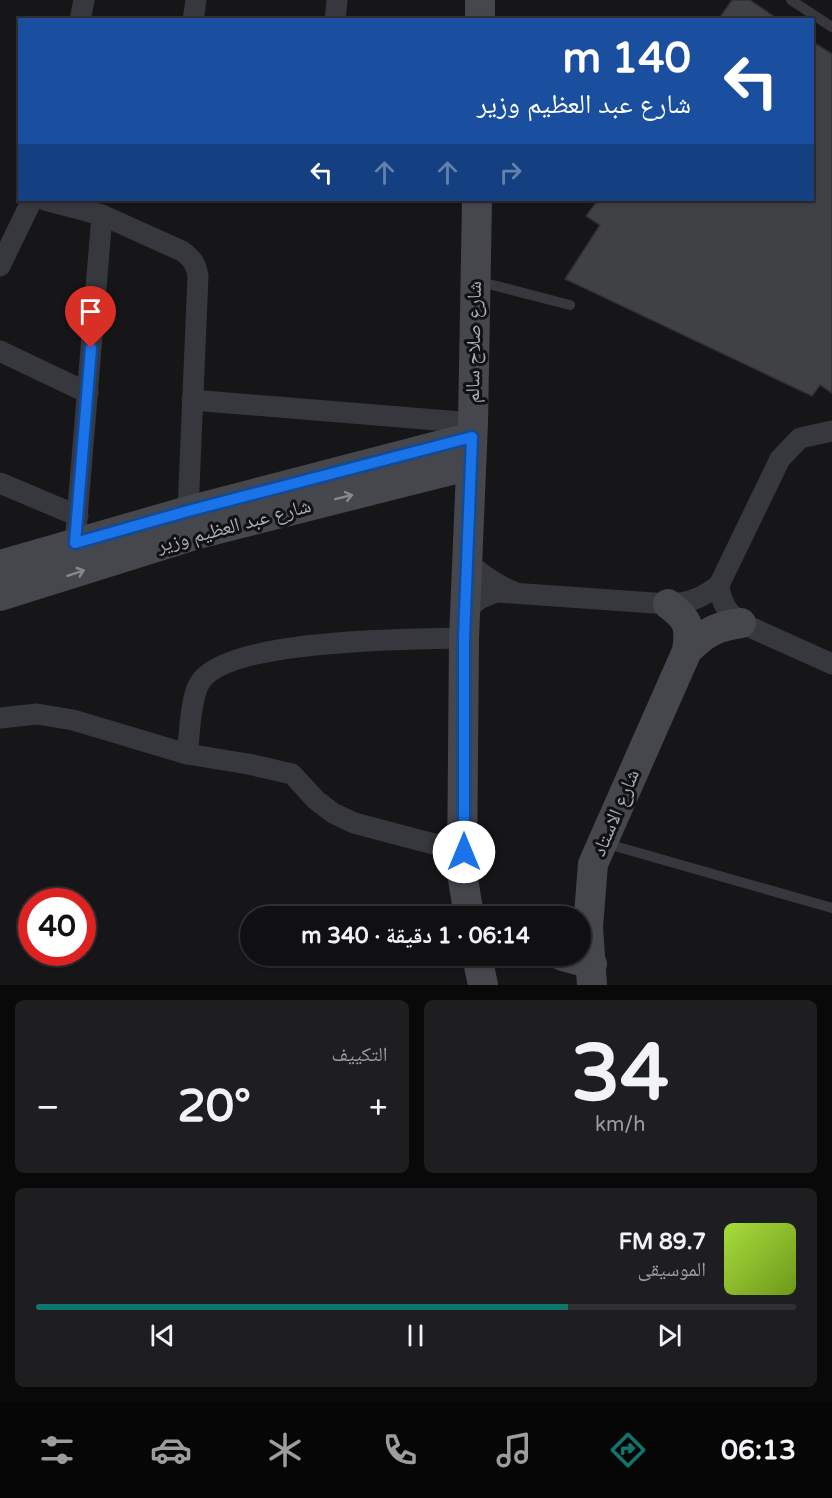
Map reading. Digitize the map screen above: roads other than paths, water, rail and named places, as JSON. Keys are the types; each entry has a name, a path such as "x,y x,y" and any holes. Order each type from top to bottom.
{"street":[{"path":"80,18 84,0"},
{"path":"194,18 196,0"},
{"path":"335,18 337,0"},
{"path":"480,0 480,18"},
{"path":"0,266 32,201"},
{"path":"49,201 102,215 182,251 191,257 196,266 198,276 188,511"},
{"name":"شارع صلاح سالم","path":"467,906 462,873 464,852 464,625 472,442 477,201"},
{"path":"0,483 76,530 102,215"},
{"path":"0,351 88,393"},
{"path":"192,400 472,442"},
{"path":"187,754 198,685 209,672 231,661 314,645 464,625 479,599 496,592 668,604 687,603 704,596 719,585 780,459 800,438 832,431"},
{"name":"شارع عبد العظيم وزير","path":"0,565 35,555 76,530 188,511 472,442"},
{"name":"شارع عبد العظيم وزير","path":"0,596 198,534 472,442"},
{"path":"35,555 30,561 30,576 41,585"},
{"path":"467,561 496,585 515,592"},
{"path":"0,572 4,585 0,596"},
{"path":"719,585 721,600 729,614 741,623 832,664"},
{"name":"شارع الاستاد","path":"592,974 588,927 593,864 687,651 690,632 683,615 668,604"},
{"name":"شارع الاستاد","path":"687,651 702,635 721,625 741,623"},
{"path":"0,718 38,714 73,720 187,754 292,774 316,800 333,813 354,823 464,852"},
{"path":"479,966 483,985"},
{"path":"579,966 592,974"}],"lane":[{"path":"791,0 832,27"},
{"path":"476,281 570,305"},
{"path":"601,842 832,908"}]}
